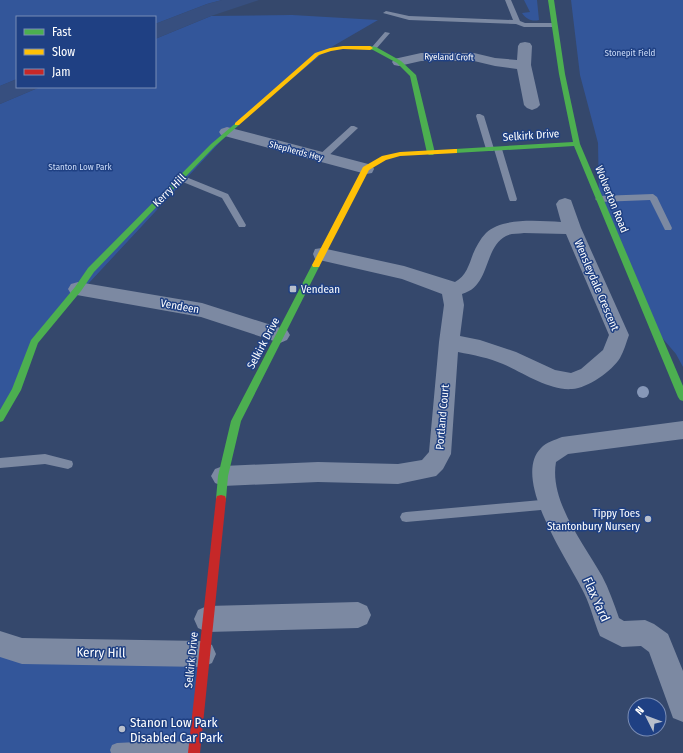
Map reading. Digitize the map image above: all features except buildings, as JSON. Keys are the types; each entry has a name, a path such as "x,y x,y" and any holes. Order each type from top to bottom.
{"street":[{"name":"Wolverton Road","path":"551,0 562,74 576,144 683,397"},
{"path":"524,46 524,65 532,105"},
{"name":"Kerry Hill","path":"0,418 16,390 34,342 78,289 90,270 227,132 317,54 328,49 340,47 374,48 399,62"},
{"name":"Ryeland Croft","path":"399,62 421,57 474,57 495,62 524,65"},
{"path":"399,62 413,75 431,153"},
{"name":"Shepherds Hey","path":"227,132 366,169"},
{"name":"Selkirk Drive","path":"194,751 203,654 223,476 236,421 366,169 384,158 400,154 576,144"},
{"name":"Wensleydale Crescent","path":"449,342 480,348 509,358 552,378 572,381 588,375 600,367 612,354 619,335 572,228 565,204"},
{"name":"Wensleydale Crescent","path":"451,290 464,286 471,279 488,241 499,232 511,228 572,228"},
{"path":"322,254 414,275 433,281 451,290"},
{"name":"Vendeen","path":"78,289 202,310 280,334"},
{"name":"Portland Court","path":"223,476 318,472 398,474 428,469 440,454 449,342 454,305 451,290"},
{"name":"Flax Yard","path":"683,430 568,445 560,447 547,456 544,464 545,485 563,534 594,586 609,627 622,634 645,633 659,643 683,708"},
{"path":"207,619 358,615"},
{"name":"Kerry Hill","path":"0,644 22,650 203,654"}],"lane":[{"path":"508,0 517,22"},
{"path":"386,13 409,18 517,22 524,25 554,25"},
{"path":"374,48 387,33"},
{"path":"480,116 513,199"},
{"path":"321,158 354,128"},
{"path":"181,178 225,196 242,225"},
{"path":"599,199 653,197 668,228"},
{"path":"0,463 44,459 68,464"},
{"path":"406,517 552,504"},
{"path":"116,750 157,748 194,751"}],"green space":[{"path":"0,0 222,0 207,4 156,24 156,16 16,16 16,79 0,86"},
{"path":"524,0 537,0 539,20 529,20 522,13 530,12"},
{"name":"Stonepit Field","path":"571,0 683,0 683,367 676,354 652,326 599,199 598,143 580,75"},
{"name":"Stanton Low Park","path":"292,15 378,20 328,49 235,126 34,342 0,418 0,104 38,88 156,88 156,39 211,16"},
{"path":"0,644 203,654 194,753 0,753"}],"shaded area":[{"path":"222,0 259,0 211,16 156,39 156,24 207,4"},
{"path":"16,79 16,88 38,88 0,104 0,86"}],"traffic: fast":[{"path":"551,0 562,74 577,144 683,397"},
{"path":"370,48 374,48 399,62 413,75 431,153"},
{"path":"0,418 16,390 34,342 78,289 91,270 213,145 237,124"},
{"path":"455,151 577,144"},
{"path":"221,499 223,476 236,421 316,265"}],"traffic: slow":[{"path":"237,124 317,54 337,48 370,48"},
{"path":"316,265 366,169 384,158 400,154 455,151"}],"traffic: jam":[{"path":"194,753 221,499"}],"place":[{"name":"Vendean","path":"293,289"},
{"name":"Tippy Toes Stantonbury Nursery","path":"648,519"},
{"name":"Stanon Low Park Disabled Car Park","path":"122,729"}]}
